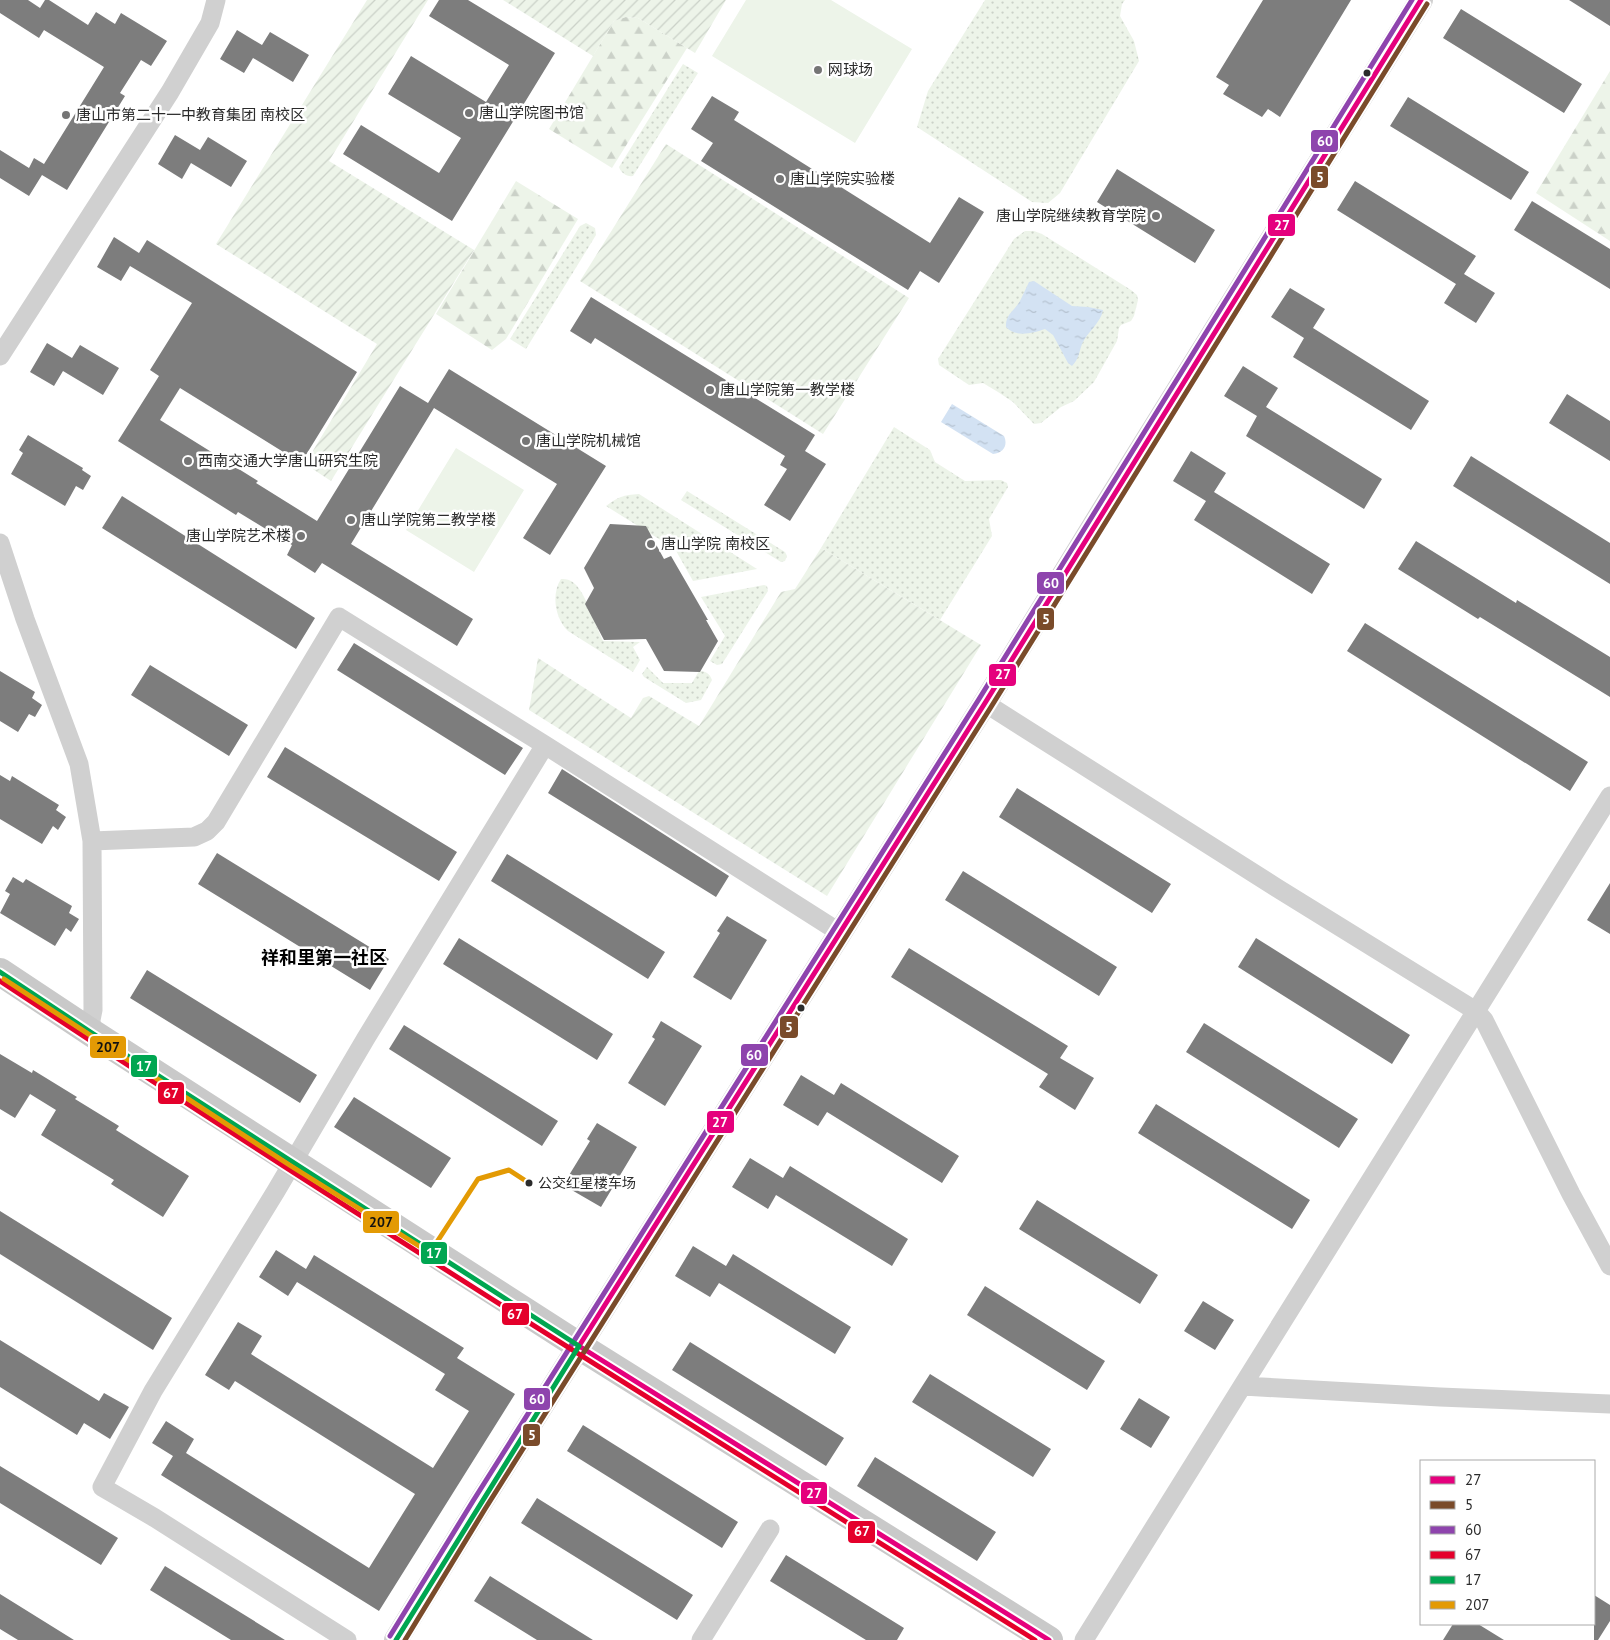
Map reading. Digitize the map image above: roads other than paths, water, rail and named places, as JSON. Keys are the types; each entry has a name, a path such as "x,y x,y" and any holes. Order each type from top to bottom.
{"main road":[{"path":"0,972 290,1167"},
{"path":"0,985 432,1257 547,1338 579,1346 1049,1640"}],"street":[{"path":"0,356 170,92 210,23 216,0"},
{"path":"396,1640 839,932 985,703 1421,0"},
{"path":"0,543 25,619 79,764 92,841 92,1033"},
{"path":"92,841 194,837 207,831 216,822 339,617 545,745 839,932"},
{"path":"985,703 1277,888 1476,1011 1484,1020 1571,1194 1610,1266"},
{"path":"347,1640 155,1518 102,1487 153,1391 545,745"},
{"path":"1084,1640 1610,796"},
{"path":"1243,1386 1610,1404"},
{"path":"701,1640 770,1529"}],"water":[{"path":"1034,281 1072,306 1103,310 1100,319 1084,340 1072,366 1068,363 1053,335 1045,329 1020,334 1006,327 1008,316 1020,301 1029,282"},
{"path":"952,404 1004,436 1006,442 1004,448 1000,452 993,454 941,422"}],"place":[{"name":"网球场","path":"818,70"},
{"name":"唐山学院图书馆","path":"469,113"},
{"name":"唐山市第二十一中教育集团 南校区","path":"66,115"},
{"name":"唐山学院实验楼","path":"780,179"},
{"name":"唐山学院继续教育学院","path":"1156,216"},
{"name":"唐山学院第一教学楼","path":"710,390"},
{"name":"唐山学院机械馆","path":"526,441"},
{"name":"西南交通大学唐山研究生院","path":"188,461"},
{"name":"唐山学院第二教学楼","path":"351,520"},
{"name":"唐山学院艺术楼","path":"301,536"},
{"name":"唐山学院 南校区","path":"651,544"},
{"name":"公交红星楼车场","path":"529,1183"}],"district":[{"name":"祥和里第一社区","path":"324,958"}]}
